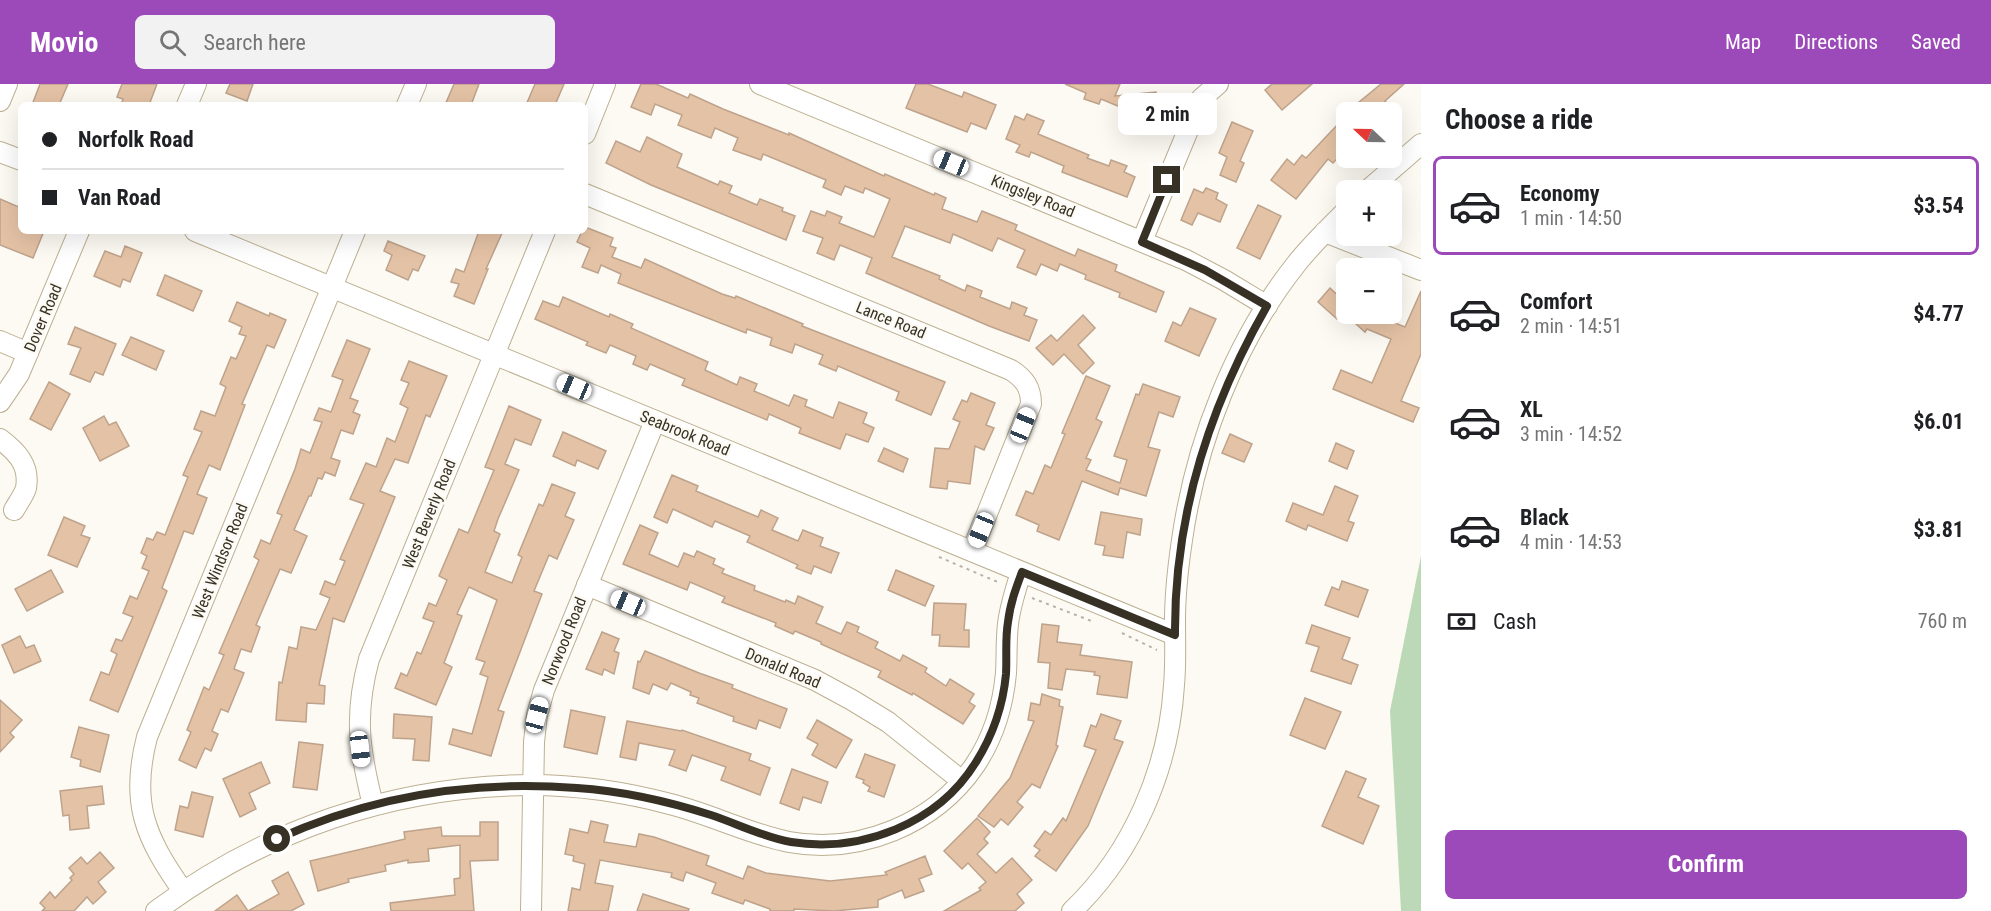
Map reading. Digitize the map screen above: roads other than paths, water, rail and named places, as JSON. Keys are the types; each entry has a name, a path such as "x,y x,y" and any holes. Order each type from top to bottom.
{"street":[{"path":"0,101 7,84"},
{"path":"188,102 196,84"},
{"path":"408,102 416,84"},
{"path":"588,126 605,84"},
{"name":"Kingsley Road","path":"760,84 1142,242 1215,275 1267,306"},
{"path":"1142,242 1201,99 1217,84"},
{"path":"1380,180 1421,144"},
{"path":"0,152 18,159"},
{"name":"Lance Road","path":"588,195 1000,365 1020,376 1027,384 1031,394 1031,404 972,551"},
{"path":"1072,911 1112,864 1132,831 1154,784 1168,734 1172,708 1176,585 1190,495 1202,450 1226,386 1267,306 1297,262 1336,221"},
{"path":"1325,232 1421,270"},
{"name":"Dover Road","path":"0,402 19,374 78,234"},
{"name":"Seabrook Road","path":"202,234 1175,635"},
{"name":"West Windsor Road","path":"183,891 153,844 145,824 140,802 139,780 147,737 354,234"},
{"name":"West Beverly Road","path":"373,805 362,762 359,736 362,684 369,659 544,234"},
{"path":"0,341 28,353"},
{"name":"Norwood Road","path":"531,911 534,742 542,698 655,421"},
{"path":"0,439 17,452 26,470 26,489 14,510"},
{"path":"156,911 183,891 256,848 319,822 373,805 442,791 488,786 533,785 579,788 657,801 711,815 790,842 814,844 856,842 888,833 929,811 962,781 987,743 997,720 1006,672 1008,622 1013,597 1022,572"},
{"name":"Donald Road","path":"587,585 815,680 888,722 962,781"}]}
